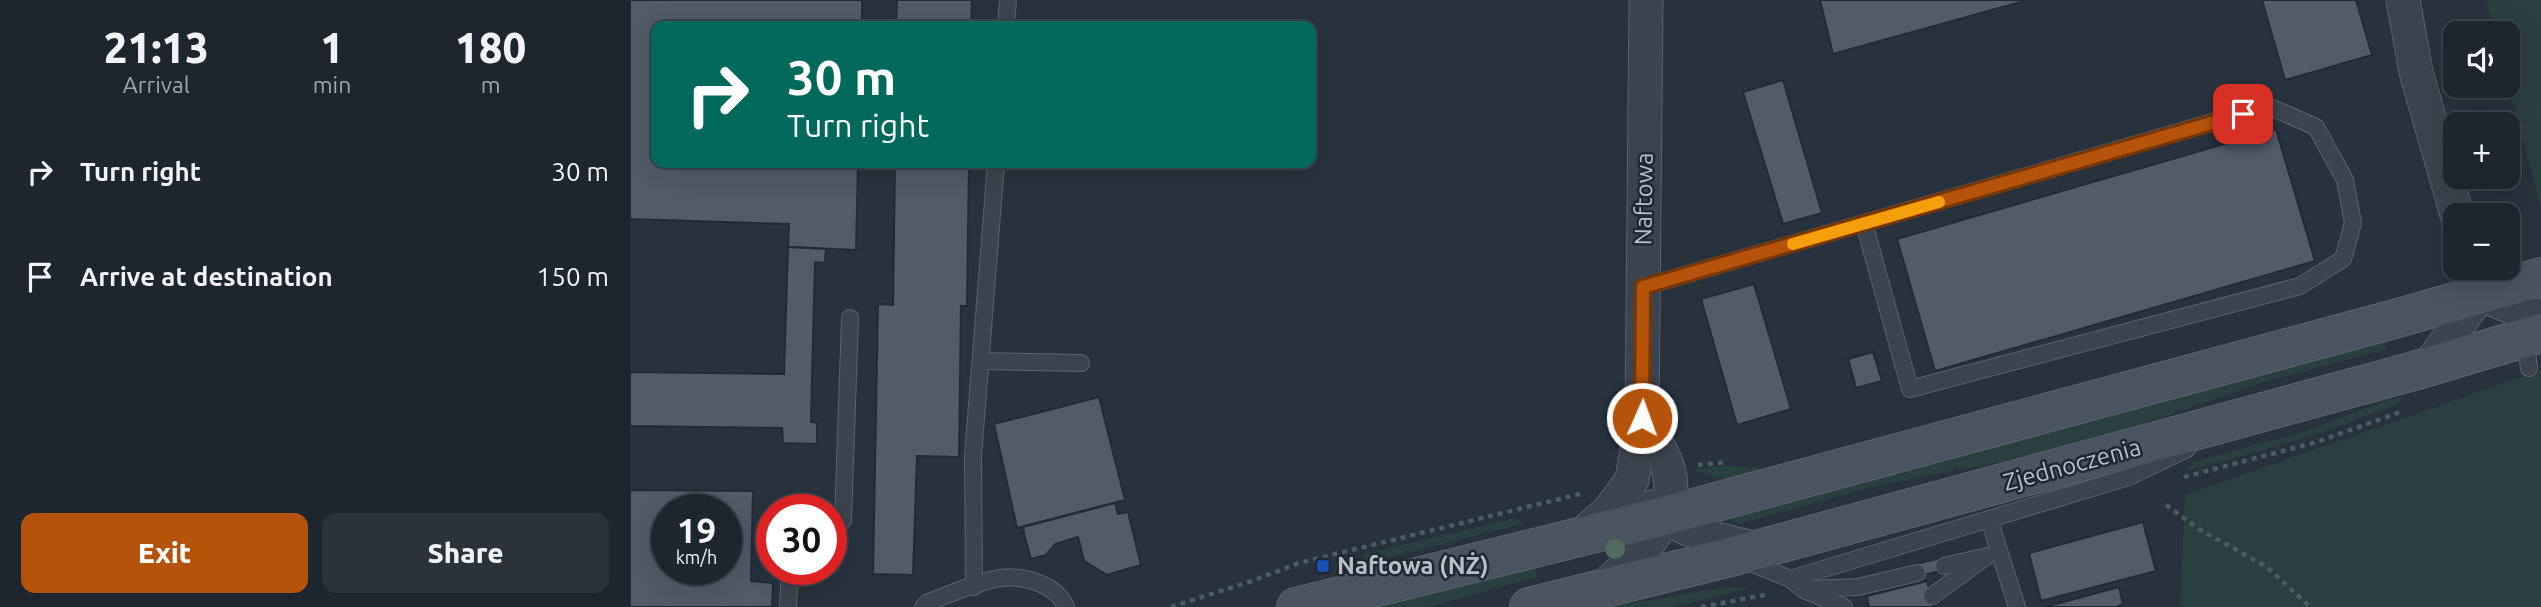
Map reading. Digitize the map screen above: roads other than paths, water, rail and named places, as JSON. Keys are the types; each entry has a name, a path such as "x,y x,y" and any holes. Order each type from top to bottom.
{"main road":[{"path":"1296,607 1664,516 2374,325 2476,281 2541,277"},
{"name":"Zjednoczenia","path":"1529,607 1747,553 2534,339"}],"street":[{"name":"Naftowa","path":"1579,537 1608,512 1632,480 1642,418 1646,0"},
{"path":"2403,0 2416,72 2454,203"},
{"path":"2429,366 2476,281 2528,314 2534,339"},
{"name":"Zjednoczenia","path":"1601,589 1632,562 1650,541 1670,499 1669,471 1642,418"},
{"path":"1632,480 1639,495 1664,516 1747,553"}],"lane":[{"path":"1006,21 1008,0"},
{"path":"1643,287 2268,106 2316,127 2345,180 2353,223 2343,259 2300,286 1910,388 1864,223"},
{"path":"974,587 973,456 996,168"},
{"path":"844,494 850,318"},
{"path":"981,361 1081,363"},
{"path":"1790,579 2129,477 2262,413"},
{"path":"1989,519 1993,554 2017,607"},
{"path":"1747,553 1804,590 1844,607"},
{"path":"1944,566 1993,554"},
{"path":"1932,596 1993,554"},
{"path":"1804,590 1858,587 1917,573"},
{"path":"923,607 928,602 1001,578 1029,580 1050,587 1062,598 1066,607"},
{"path":"788,607 789,585"},
{"path":"1804,590 1809,607"}],"place":[{"name":"Naftowa (NŻ)","path":"1323,566"}]}
